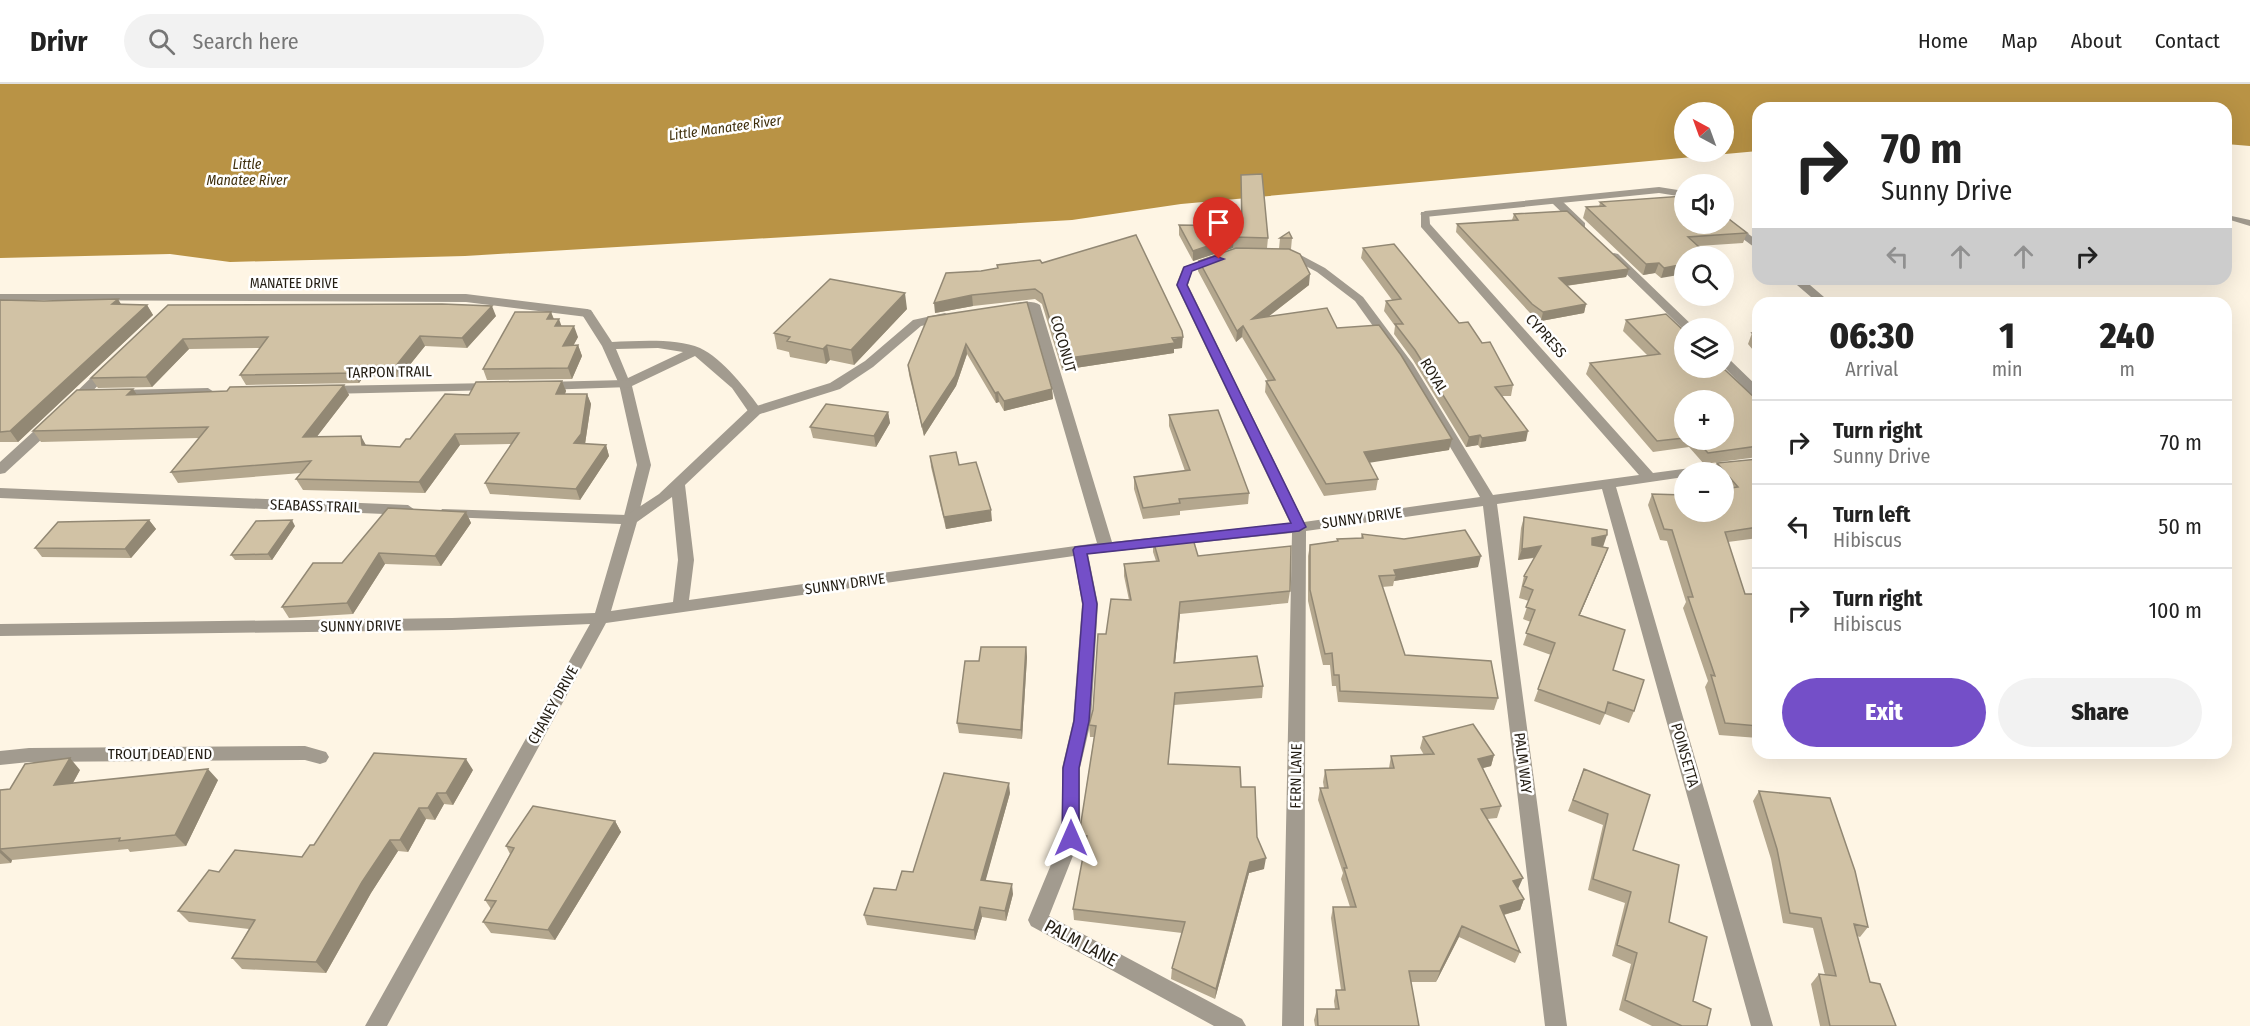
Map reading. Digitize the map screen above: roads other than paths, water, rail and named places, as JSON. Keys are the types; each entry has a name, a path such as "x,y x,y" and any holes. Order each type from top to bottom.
{"street":[{"path":"1556,201 1659,190 1674,192"},
{"path":"1556,201 1589,233"},
{"name":"CYPRESS","path":"1556,201 1425,214 1425,225 1650,478"},
{"path":"2232,217 2250,223"},
{"path":"1734,227 1752,242"},
{"path":"1606,249 1678,318"},
{"path":"1234,253 1187,269 1182,285 1299,527"},
{"name":"ROYAL","path":"1268,254 1291,254 1321,270 1359,299 1407,364 1489,500"},
{"path":"1803,285 1818,297"},
{"path":"164,314 181,298"},
{"name":"MANATEE DRIVE","path":"3,299 466,298 587,313"},
{"name":"COCONUT","path":"993,309 1034,305 1106,548"},
{"name":"CHANEY DRIVE","path":"376,1026 601,618 644,465 625,384 608,346 587,313"},
{"path":"630,520 678,484 755,411 835,386 869,364 916,323 962,314"},
{"path":"608,346 658,344 696,351 737,385 755,411"},
{"path":"531,386 625,384 696,351"},
{"path":"0,470 115,362"},
{"path":"1734,371 1752,388"},
{"name":"TARPON TRAIL","path":"318,390 507,387"},
{"path":"81,394 223,392"},
{"name":"SUNNY DRIVE","path":"1734,466 1752,464"},
{"name":"SUNNY DRIVE","path":"0,630 452,624 601,618 1080,550 1299,527 1674,475"},
{"path":"678,484 686,560 680,607"},
{"name":"POINSETTA","path":"1608,484 1762,1026"},
{"name":"SEABASS TRAIL","path":"0,493 630,520"},
{"name":"PALM WAY","path":"1489,500 1557,1026"},
{"name":"FERN LANE","path":"1293,1026 1299,527"},
{"name":"PALM LANE","path":"1080,550 1090,604 1083,711 1071,768 1071,838 1038,920 1235,1026"},
{"name":"TROUT DEAD END","path":"0,758 28,755 305,753 320,757"}],"water":[{"name":"Little Manatee River","path":"0,84 2250,84 2250,146 2232,144 2232,102 1752,102 1752,152 1734,153 1734,102 1674,102 1674,159 1181,204 1072,220 465,256 230,262 170,254 0,258"}]}
